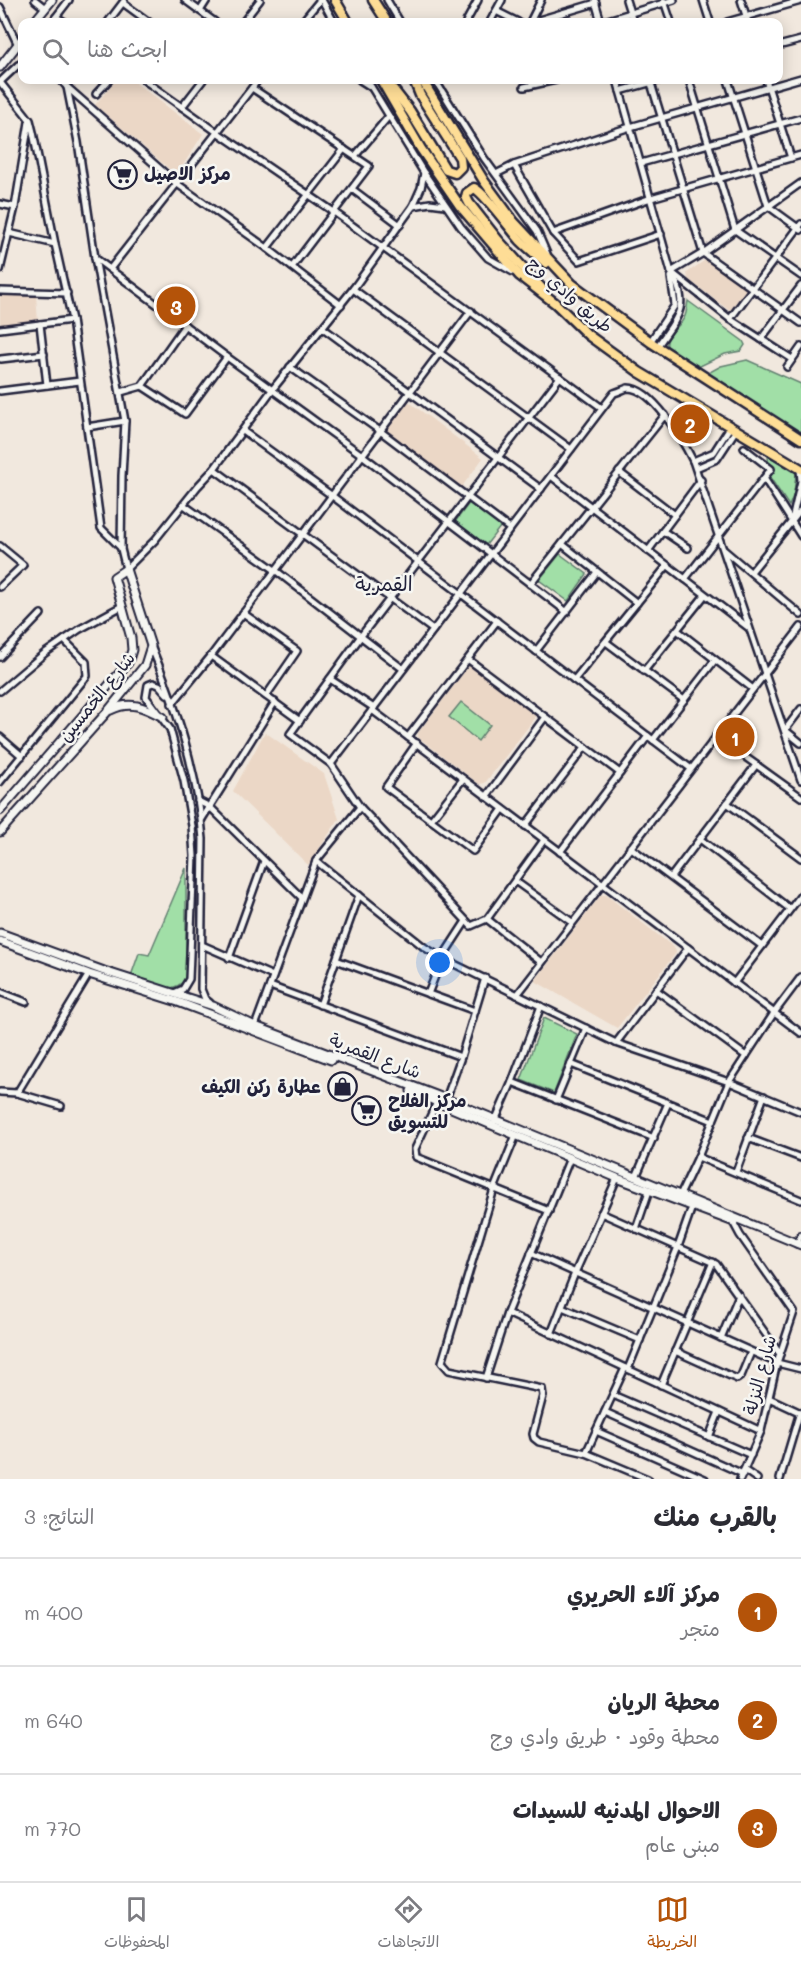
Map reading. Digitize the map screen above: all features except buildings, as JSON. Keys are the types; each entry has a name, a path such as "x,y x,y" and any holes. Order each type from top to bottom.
{"main road":[{"path":"334,0 345,18"},
{"path":"373,0 384,18"},
{"name":"طريق وادي وج","path":"385,84 421,149 455,198 519,275 555,303 588,335 639,372 801,469"},
{"path":"387,84 411,111 446,170 455,173 461,167 460,158 420,95 416,84"},
{"name":"طريق وادي وج","path":"424,84 484,181 514,222 572,284 654,344 801,439"},
{"path":"555,303 498,240 469,203 467,193 474,188 483,194 499,217 524,244 572,284"}],"street":[{"path":"35,0 48,3 37,18"},
{"path":"56,17 69,0"},
{"path":"185,0 210,18"},
{"path":"200,11 207,0"},
{"path":"246,18 260,0"},
{"path":"305,18 321,0 332,18"},
{"path":"387,0 398,18"},
{"path":"468,18 478,0"},
{"path":"492,18 502,0"},
{"path":"533,18 541,0"},
{"path":"626,0 632,18"},
{"path":"614,18 664,1 674,0"},
{"path":"703,0 709,18"},
{"path":"741,0 746,18"},
{"path":"778,0 781,7"},
{"path":"111,18 124,1 141,18"},
{"path":"543,18 595,1 600,18"},
{"path":"664,1 670,18"},
{"path":"752,18 801,1"},
{"path":"0,7 18,38"},
{"path":"496,11 510,18"},
{"path":"783,45 801,40"},
{"path":"0,67 18,44"},
{"path":"18,65 0,83 30,120 72,320 101,528 121,549"},
{"path":"783,83 801,78"},
{"path":"64,84 176,183 267,248 341,305"},
{"path":"96,94 105,84"},
{"path":"150,84 309,194 602,408"},
{"path":"182,107 200,84"},
{"path":"110,268 255,84"},
{"path":"366,84 372,88"},
{"path":"370,84 445,205 488,258 519,275"},
{"path":"438,84 496,174 537,231 549,258"},
{"path":"524,87 538,84"},
{"path":"618,84 671,272 680,289 682,303 680,312 654,344"},
{"path":"620,91 642,84"},
{"path":"652,84 703,253 801,323"},
{"path":"690,84 735,230 801,276"},
{"path":"729,84 768,206 800,228 730,319"},
{"path":"767,84 791,158"},
{"path":"496,174 514,165 630,127 779,84"},
{"path":"67,87 125,421 121,549 126,569"},
{"path":"252,88 369,166 292,267"},
{"path":"355,156 390,116"},
{"path":"641,163 801,118"},
{"path":"0,270 15,207 30,120"},
{"path":"267,248 344,149"},
{"path":"553,233 651,198 801,155"},
{"path":"514,165 553,233 579,261 661,234"},
{"path":"126,569 155,540 214,469 272,390 384,248 413,206 421,188 424,173"},
{"path":"671,272 703,253 801,183"},
{"path":"352,189 400,225"},
{"path":"413,206 430,203 445,205"},
{"path":"0,204 15,207"},
{"path":"9,233 55,244"},
{"path":"95,258 362,455 567,612"},
{"path":"671,272 730,319 792,359"},
{"path":"761,339 801,286"},
{"path":"353,289 571,449"},
{"path":"0,291 67,293"},
{"path":"172,704 211,656 471,311"},
{"path":"0,329 72,320"},
{"path":"40,324 47,385"},
{"path":"121,392 142,386 185,325"},
{"path":"323,328 541,489"},
{"path":"787,367 801,347"},
{"path":"1,359 44,354"},
{"path":"142,386 185,414 227,357"},
{"path":"290,367 380,431 510,529"},
{"path":"544,840 487,918 471,926 360,807 331,764 291,734 361,636 560,377"},
{"path":"0,391 80,381"},
{"path":"331,764 602,408 614,393 628,388 640,393 665,415 680,435 693,461 801,780"},
{"path":"530,584 665,415"},
{"path":"87,427 125,421"},
{"path":"693,461 714,452 733,428"},
{"path":"696,468 717,459 733,428"},
{"path":"243,431 331,495 690,768"},
{"path":"685,579 771,469 744,448"},
{"path":"214,469 433,630"},
{"path":"792,521 801,481 801,469"},
{"path":"619,472 675,515"},
{"path":"551,476 751,629"},
{"path":"764,478 801,536"},
{"path":"648,551 701,480"},
{"path":"184,505 275,570 403,669"},
{"path":"751,572 801,510"},
{"path":"663,531 688,548"},
{"path":"562,544 637,603"},
{"path":"0,546 24,565 0,587"},
{"path":"724,550 801,615"},
{"path":"574,680 667,566"},
{"name":"شارع الخمسين","path":"0,811 128,663 132,650 114,577 126,569 151,646 145,665 141,673 0,832"},
{"path":"536,651 597,572"},
{"path":"644,671 705,595"},
{"path":"0,691 45,653 122,606"},
{"path":"243,613 297,651 266,696"},
{"path":"0,657 41,614"},
{"path":"408,737 497,621"},
{"path":"517,994 801,627"},
{"path":"677,630 753,690"},
{"path":"0,782 87,676 86,662 64,640"},
{"path":"606,642 684,700"},
{"path":"151,646 187,753 202,819 201,989 205,999 213,1006"},
{"path":"211,656 300,721"},
{"path":"469,660 620,773"},
{"path":"560,852 620,773 684,700 715,660"},
{"path":"330,679 373,709 486,797 801,1033"},
{"path":"169,993 183,989 189,979 194,856 192,826 184,781 170,729 146,697 148,685 153,683 159,685 166,692 172,704"},
{"path":"202,819 274,702"},
{"path":"108,711 121,705 131,704 141,706 163,717"},
{"path":"784,730 801,710"},
{"path":"486,797 545,717"},
{"path":"784,730 801,743"},
{"path":"716,736 801,798"},
{"path":"0,737 22,756"},
{"path":"417,743 386,787 472,851 503,809"},
{"path":"525,826 585,747"},
{"path":"671,877 756,765"},
{"path":"431,820 463,779"},
{"path":"198,801 210,807 301,897"},
{"path":"727,803 801,858"},
{"path":"255,1026 316,861 360,807"},
{"path":"700,839 790,909"},
{"path":"630,846 762,946"},
{"path":"229,958 264,861"},
{"path":"316,861 424,947 442,958 616,1043 729,1082 801,1112"},
{"path":"515,880 572,922"},
{"path":"320,1005 359,895"},
{"path":"734,983 801,895"},
{"path":"487,918 542,962"},
{"path":"428,994 442,958 466,921"},
{"name":"شارع القمرية","path":"0,933 63,957 213,1006 255,1026 446,1100 800,1246"},
{"path":"0,941 89,974 198,1010 437,1101 616,1178 692,1207 800,1246 801,1235"},
{"path":"202,945 273,976"},
{"path":"616,1043 688,948"},
{"path":"336,960 475,1011"},
{"path":"17,1093 89,974"},
{"path":"680,1195 729,1082 774,1013 801,977"},
{"path":"446,1100 485,978"},
{"path":"270,986 461,1057"},
{"path":"656,990 746,1056"},
{"path":"1,995 26,1002"},
{"path":"495,1121 541,1006"},
{"path":"556,1100 586,1028"},
{"path":"571,1064 713,1121"},
{"path":"512,1082 654,1138"},
{"path":"0,1092 17,1093 61,1106"},
{"path":"736,1172 764,1096"},
{"path":"437,1101 415,1149 416,1157 549,1211"},
{"path":"636,1178 668,1103"},
{"path":"516,1135 494,1189 442,1362 449,1370 542,1389 543,1396 533,1434 534,1438 540,1442 586,1453 632,1476 648,1479"},
{"path":"748,1138 801,1158"},
{"path":"698,1157 801,1200"},
{"path":"486,1378 507,1313 570,1158"},
{"path":"551,1334 616,1178"},
{"path":"636,1229 649,1191"},
{"path":"586,1453 654,1308 692,1207"},
{"path":"601,1213 716,1264 780,1354"},
{"name":"شارع النزلة","path":"733,1222 794,1312 777,1363 761,1431 742,1474"},
{"path":"531,1253 777,1363 801,1369"},
{"path":"660,1385 713,1262"},
{"path":"721,1338 739,1295"},
{"path":"562,1307 640,1340"},
{"path":"507,1313 761,1431"},
{"path":"793,1315 801,1318"},
{"path":"675,1351 737,1379 741,1376 752,1352"},
{"path":"613,1395 751,1455"},
{"path":"769,1398 800,1413 780,1479"},
{"path":"604,1412 757,1479"},
{"path":"709,1437 719,1412"},
{"path":"596,1431 705,1479"}],"shaded area":[{"path":"113,84 137,84 203,134 178,173 174,173 95,105"},
{"path":"708,258 748,288 730,311 688,279 687,273"},
{"path":"0,296 36,296 38,321 0,326"},
{"path":"408,401 483,458 461,488 385,431"},
{"path":"472,666 535,714 535,718 485,783 479,784 418,737 418,733 468,667"},
{"path":"265,732 324,774 339,819 308,865 233,791"},
{"path":"601,895 606,895 675,948 676,953 617,1028 535,981"}],"green space":[{"path":"688,301 743,341 745,345 741,351 725,354 700,366 695,366 668,350 667,340 683,321"},
{"path":"747,360 801,384 801,434 708,373 721,366"},
{"path":"768,455 796,473 794,494 789,506 769,476"},
{"path":"469,503 501,526 486,545 455,522"},
{"path":"560,554 587,574 568,601 539,580"},
{"path":"461,702 490,725 478,741 449,717"},
{"path":"186,868 186,978 175,987 152,986 131,976 139,953 149,955"},
{"path":"544,1018 577,1034 554,1093 521,1080"}],"place":[{"name":"مركز الاصيل","path":"123,174"},
{"name":"الاحوال المدنيه للسيدات","path":"176,306"},
{"name":"محطة الريان","path":"690,424"},
{"name":"مركز آلاء الحريري","path":"735,737"},
{"name":"عطارة ركن الكيف","path":"342,1087"},
{"name":"مركز الفلاح للتسويق","path":"367,1111"}],"district":[{"name":"القمرية","path":"384,584"}]}
